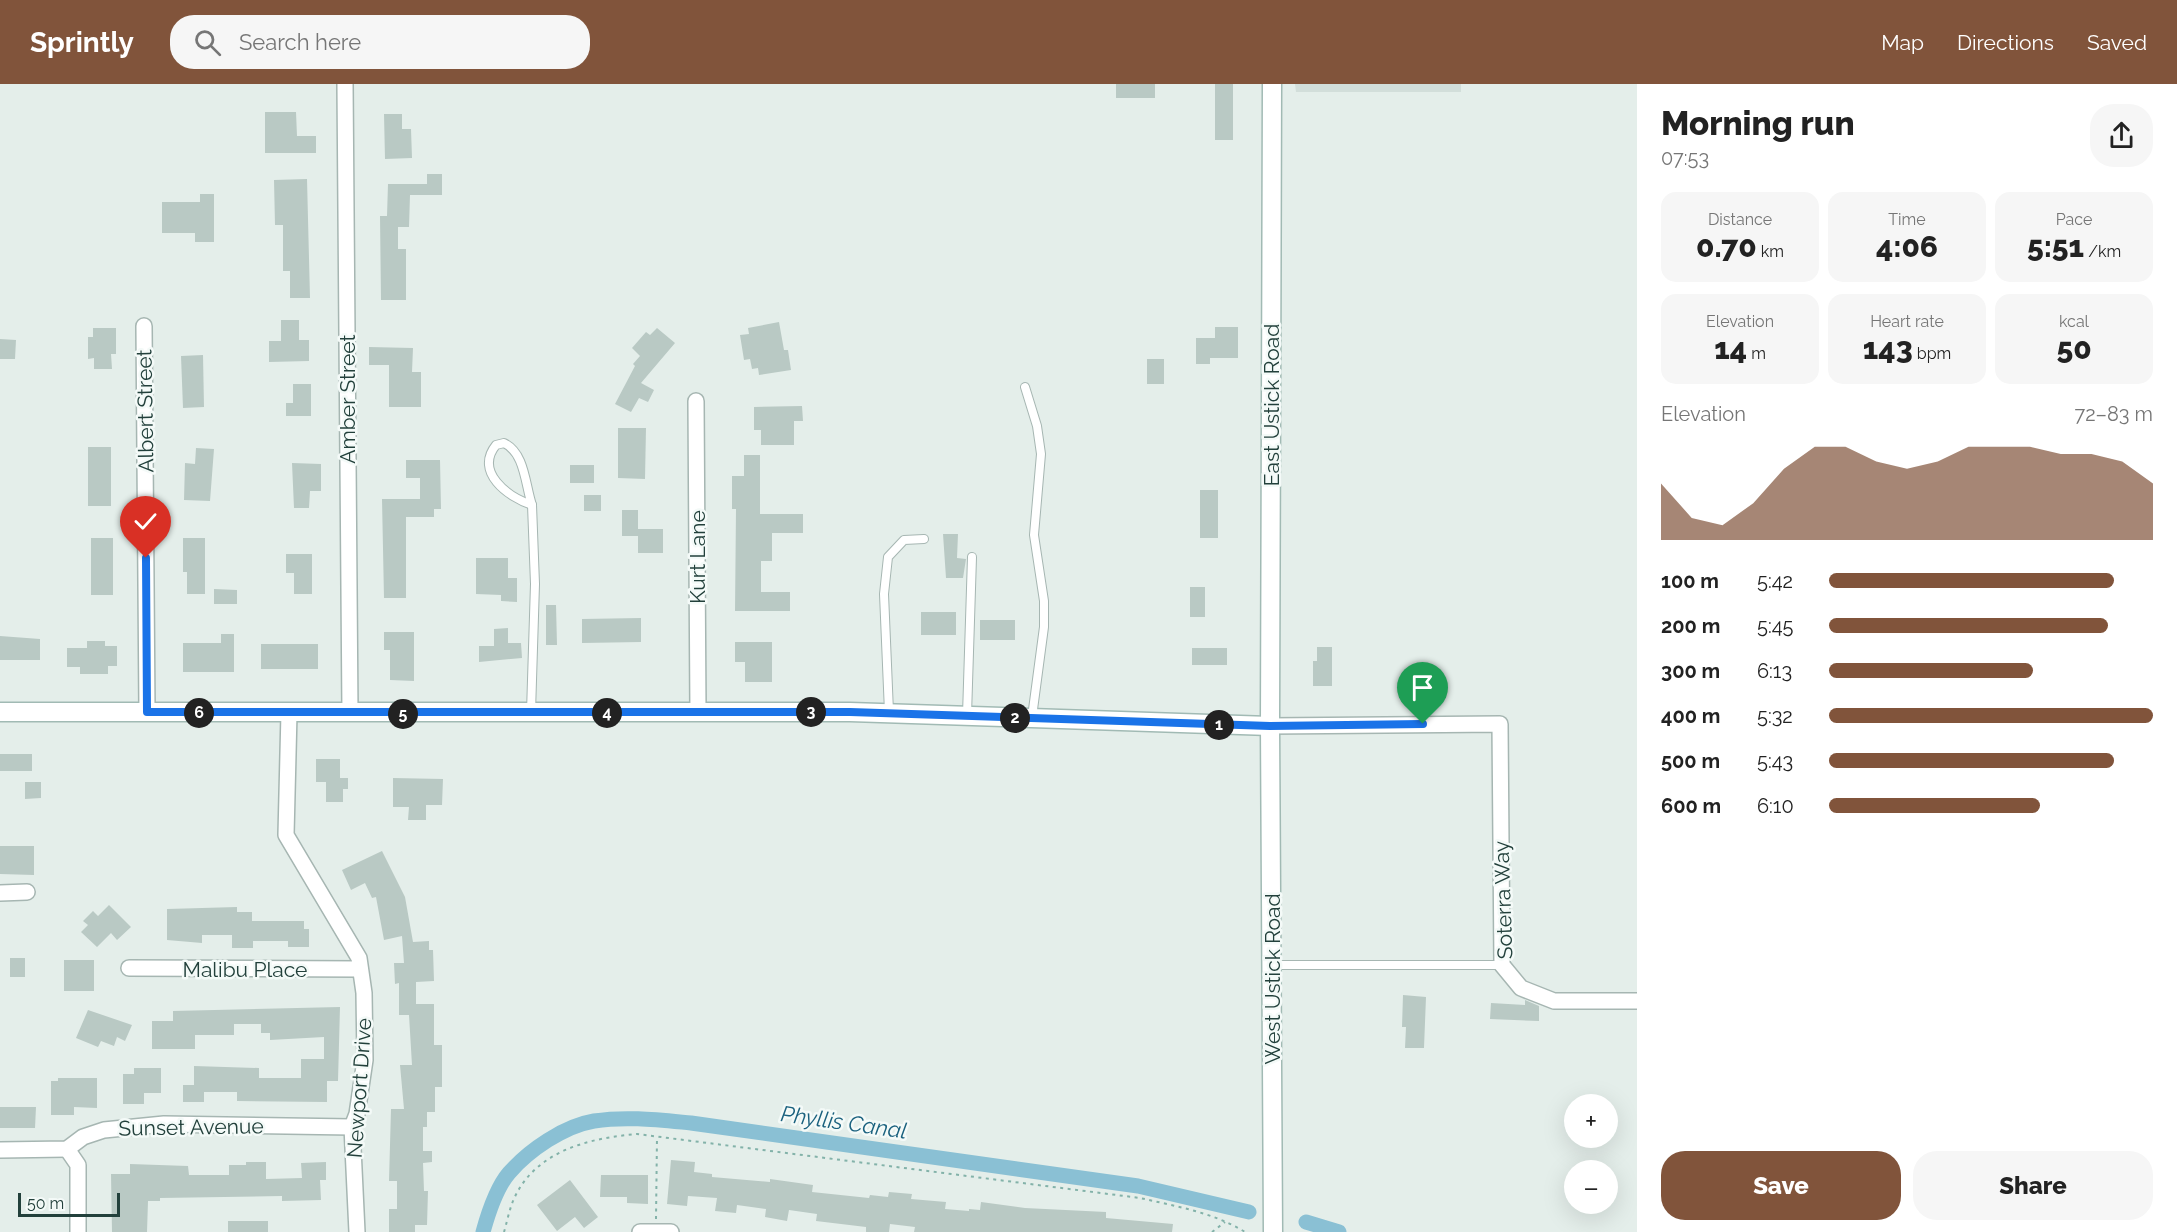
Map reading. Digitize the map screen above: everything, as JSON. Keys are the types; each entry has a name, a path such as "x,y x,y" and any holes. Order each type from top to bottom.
{"street":[{"name":"Amber Street","path":"345,84 350,713"},
{"name":"East Ustick Road","path":"1270,726 1272,84"},
{"name":"Albert Street","path":"144,326 147,712"},
{"name":"Kurt Lane","path":"696,401 698,713"},
{"path":"0,712 889,714 1270,726"},
{"name":"Newport Drive","path":"289,713 286,835 359,958 364,993 364,1060 357,1114 352,1127 357,1232"},
{"name":"Soterra Way","path":"1270,726 1500,724 1502,965 1521,988 1554,1000 1637,1001"},
{"name":"West Ustick Road","path":"1270,726 1273,1232"},
{"path":"0,892 27,892"},
{"name":"Malibu Place","path":"129,968 360,969"},
{"name":"Sunset Avenue","path":"67,1149 82,1137 104,1130 164,1124 352,1127"},
{"path":"0,1150 67,1149 78,1165 78,1232"},
{"path":"640,1232 664,1232"}],"lane":[{"path":"1025,387 1037,426 1041,454 1034,535 1044,601 1044,627 1032,719"},
{"path":"531,714 535,584 532,504 514,448 504,443 496,445 490,452 490,468 496,484 516,499 532,504"},
{"path":"889,714 884,594 888,557 904,540 924,539"},
{"path":"967,717 972,556"},
{"path":"1272,965 1502,965"}],"path":[{"path":"504,1232 514,1199 528,1179 549,1160 573,1145 601,1137 637,1134 1140,1198 1225,1222 1245,1232"},
{"path":"657,1137 664,1232"},
{"path":"1212,1232 1225,1222"}],"shaded area":[{"path":"1295,84 1461,84 1461,92 1296,92"}],"building":[{"path":"1116,84 1155,84 1155,98 1116,98"},
{"path":"1215,84 1233,84 1233,140 1215,140"},
{"path":"265,112 296,112 297,136 316,136 316,153 265,153"},
{"path":"384,114 402,114 402,129 411,129 412,158 385,159"},
{"path":"427,174 442,174 442,195 410,195 409,227 398,227 398,249 406,249 406,300 381,300 380,216 387,216 388,184 427,184"},
{"path":"307,179 310,298 290,298 290,271 283,271 283,225 275,225 274,180"},
{"path":"200,194 214,194 214,242 195,242 195,233 162,233 162,202 200,202"},
{"path":"281,320 299,320 299,340 309,340 309,361 269,362 269,341 281,341"},
{"path":"779,322 784,350 788,350 791,370 759,375 758,368 752,369 750,359 744,360 740,335 749,334 748,328"},
{"path":"1215,327 1238,327 1238,358 1210,358 1210,364 1196,364 1196,338 1215,338"},
{"path":"93,328 116,328 116,354 111,354 112,369 94,369 94,358 88,359 88,337 93,337"},
{"path":"657,328 675,343 641,383 654,390 648,402 639,398 631,412 615,404 635,366 633,364 640,356 632,348 646,332 650,335"},
{"path":"0,339 16,340 15,359 0,359"},
{"path":"369,347 413,348 412,372 421,372 421,407 389,407 389,365 369,365"},
{"path":"203,355 204,407 183,408 181,356"},
{"path":"1147,359 1164,359 1164,384 1147,384"},
{"path":"293,384 311,384 311,416 286,416 286,403 293,403"},
{"path":"802,406 803,421 794,421 794,445 761,445 761,430 754,430 754,407"},
{"path":"618,428 646,428 645,479 618,478"},
{"path":"88,447 111,447 111,506 88,506"},
{"path":"196,448 214,449 210,501 184,500 185,463 195,464"},
{"path":"744,455 760,455 760,514 803,514 803,533 772,533 772,561 761,561 761,592 790,592 790,611 735,611 736,509 732,509 732,476 744,476"},
{"path":"406,460 440,460 441,509 434,509 434,517 406,517 406,598 384,598 382,499 420,499 420,478 406,478"},
{"path":"292,463 321,464 321,491 310,491 309,508 294,508"},
{"path":"570,465 594,465 594,483 570,483"},
{"path":"1200,490 1218,490 1218,538 1200,538"},
{"path":"584,495 601,495 601,511 584,511"},
{"path":"622,510 638,510 638,529 663,529 663,553 638,553 638,536 622,536"},
{"path":"943,534 958,534 957,558 966,559 963,578 946,578"},
{"path":"91,538 113,538 113,595 91,595"},
{"path":"183,538 205,538 205,594 187,594 187,572 183,572"},
{"path":"286,554 312,554 312,594 294,594 294,573 286,573"},
{"path":"476,558 508,558 508,578 517,578 517,602 501,601 501,595 476,594"},
{"path":"1190,587 1205,587 1205,617 1190,617"},
{"path":"214,589 237,590 237,604 214,604"},
{"path":"546,605 556,605 557,645 546,645"},
{"path":"921,612 956,612 956,635 921,635"},
{"path":"641,618 641,642 582,643 582,619"},
{"path":"980,620 1015,620 1015,640 980,640"},
{"path":"508,628 508,643 521,643 522,658 479,662 479,646 494,646 494,629"},
{"path":"384,632 414,632 414,681 390,680 390,650 384,650"},
{"path":"221,634 234,634 234,672 183,672 183,643 221,643"},
{"path":"0,636 40,639 40,660 0,660"},
{"path":"87,641 105,641 105,646 117,646 117,666 108,666 108,674 80,674 80,667 67,667 67,648 87,648"},
{"path":"735,642 772,642 772,682 745,682 745,662 735,662"},
{"path":"261,644 318,644 318,669 261,669"},
{"path":"1317,647 1332,647 1332,686 1313,686 1313,661 1317,661"},
{"path":"1192,648 1227,648 1227,665 1192,665"},
{"path":"0,754 32,754 32,771 0,771"},
{"path":"316,759 340,759 340,778 348,778 348,789 343,789 343,802 326,802 326,782 316,782"},
{"path":"393,778 443,779 442,805 426,805 426,820 408,820 409,807 393,807"},
{"path":"25,782 41,782 41,798 25,799"},
{"path":"0,846 34,846 34,875 0,874"},
{"path":"382,851 405,897 413,942 429,941 429,950 433,950 434,981 416,982 416,1004 434,1004 434,1045 442,1045 442,1087 435,1087 435,1112 427,1112 427,1127 423,1127 423,1151 432,1151 432,1162 423,1163 424,1191 428,1191 427,1225 415,1225 415,1232 389,1232 389,1209 397,1209 397,1181 389,1181 391,1109 404,1109 400,1065 412,1065 409,1015 399,1015 399,983 395,984 394,963 404,963 402,936 384,940 376,897 372,898 365,883 351,890 342,870"},
{"path":"109,905 131,927 117,940 111,933 97,947 81,932 88,925 83,921 93,911 98,916"},
{"path":"237,907 237,912 252,912 252,921 304,921 304,929 309,929 309,947 288,947 288,941 253,941 253,948 232,948 232,935 202,935 202,943 167,940 167,909"},
{"path":"10,958 25,958 25,977 10,977"},
{"path":"64,960 94,960 94,991 64,991"},
{"path":"1403,995 1426,997 1424,1048 1405,1048 1406,1027 1402,1027"},
{"path":"1525,1000 1539,1006 1539,1021 1490,1019 1491,1003 1525,1005"},
{"path":"340,1007 338,1081 327,1081 327,1102 237,1101 237,1092 204,1092 204,1102 183,1102 183,1085 194,1085 194,1066 259,1068 259,1078 301,1078 301,1059 324,1059 324,1037 270,1040 270,1033 261,1033 261,1024 234,1024 234,1035 195,1035 195,1049 152,1049 152,1021 173,1021 173,1011"},
{"path":"88,1010 132,1025 125,1041 117,1037 114,1046 101,1041 98,1047 76,1038"},
{"path":"134,1068 161,1068 161,1093 144,1093 144,1104 123,1104 123,1074 134,1074"},
{"path":"58,1078 97,1078 97,1108 74,1107 74,1115 51,1115 51,1081 58,1081"},
{"path":"0,1107 36,1107 35,1128 0,1128"},
{"path":"671,1160 695,1162 694,1172 712,1174 712,1177 770,1182 770,1179 813,1185 812,1192 869,1198 870,1195 888,1197 889,1192 912,1194 911,1199 946,1202 945,1209 969,1211 969,1209 980,1210 981,1202 1025,1208 1106,1212 1106,1218 1173,1224 1172,1232 914,1232 915,1227 890,1224 889,1232 866,1232 866,1227 816,1221 817,1214 789,1210 787,1221 765,1217 766,1209 737,1205 736,1213 715,1211 717,1198 688,1196 687,1206 667,1204"},
{"path":"246,1162 266,1162 266,1179 302,1178 301,1163 326,1162 326,1180 320,1180 321,1200 282,1201 282,1196 160,1198 160,1201 148,1201 147,1232 112,1232 111,1174 130,1174 130,1164 188,1166 189,1175 229,1175 229,1165 246,1165"},
{"path":"601,1175 648,1175 648,1204 627,1203 627,1197 600,1197"},
{"path":"570,1180 598,1217 584,1228 575,1217 557,1231 537,1205"},
{"path":"228,1221 268,1221 268,1232 228,1232"}],"waterway":[{"name":"Phyllis Canal","path":"483,1232 490,1209 501,1186 509,1173 526,1156 548,1140 571,1128 594,1121 618,1119 691,1123 1138,1186 1249,1212"},
{"name":"Phyllis Canal","path":"1306,1222 1339,1232"}],"route":[{"path":"146,558 147,712 531,714 850,712 1270,726 1423,724"}]}
